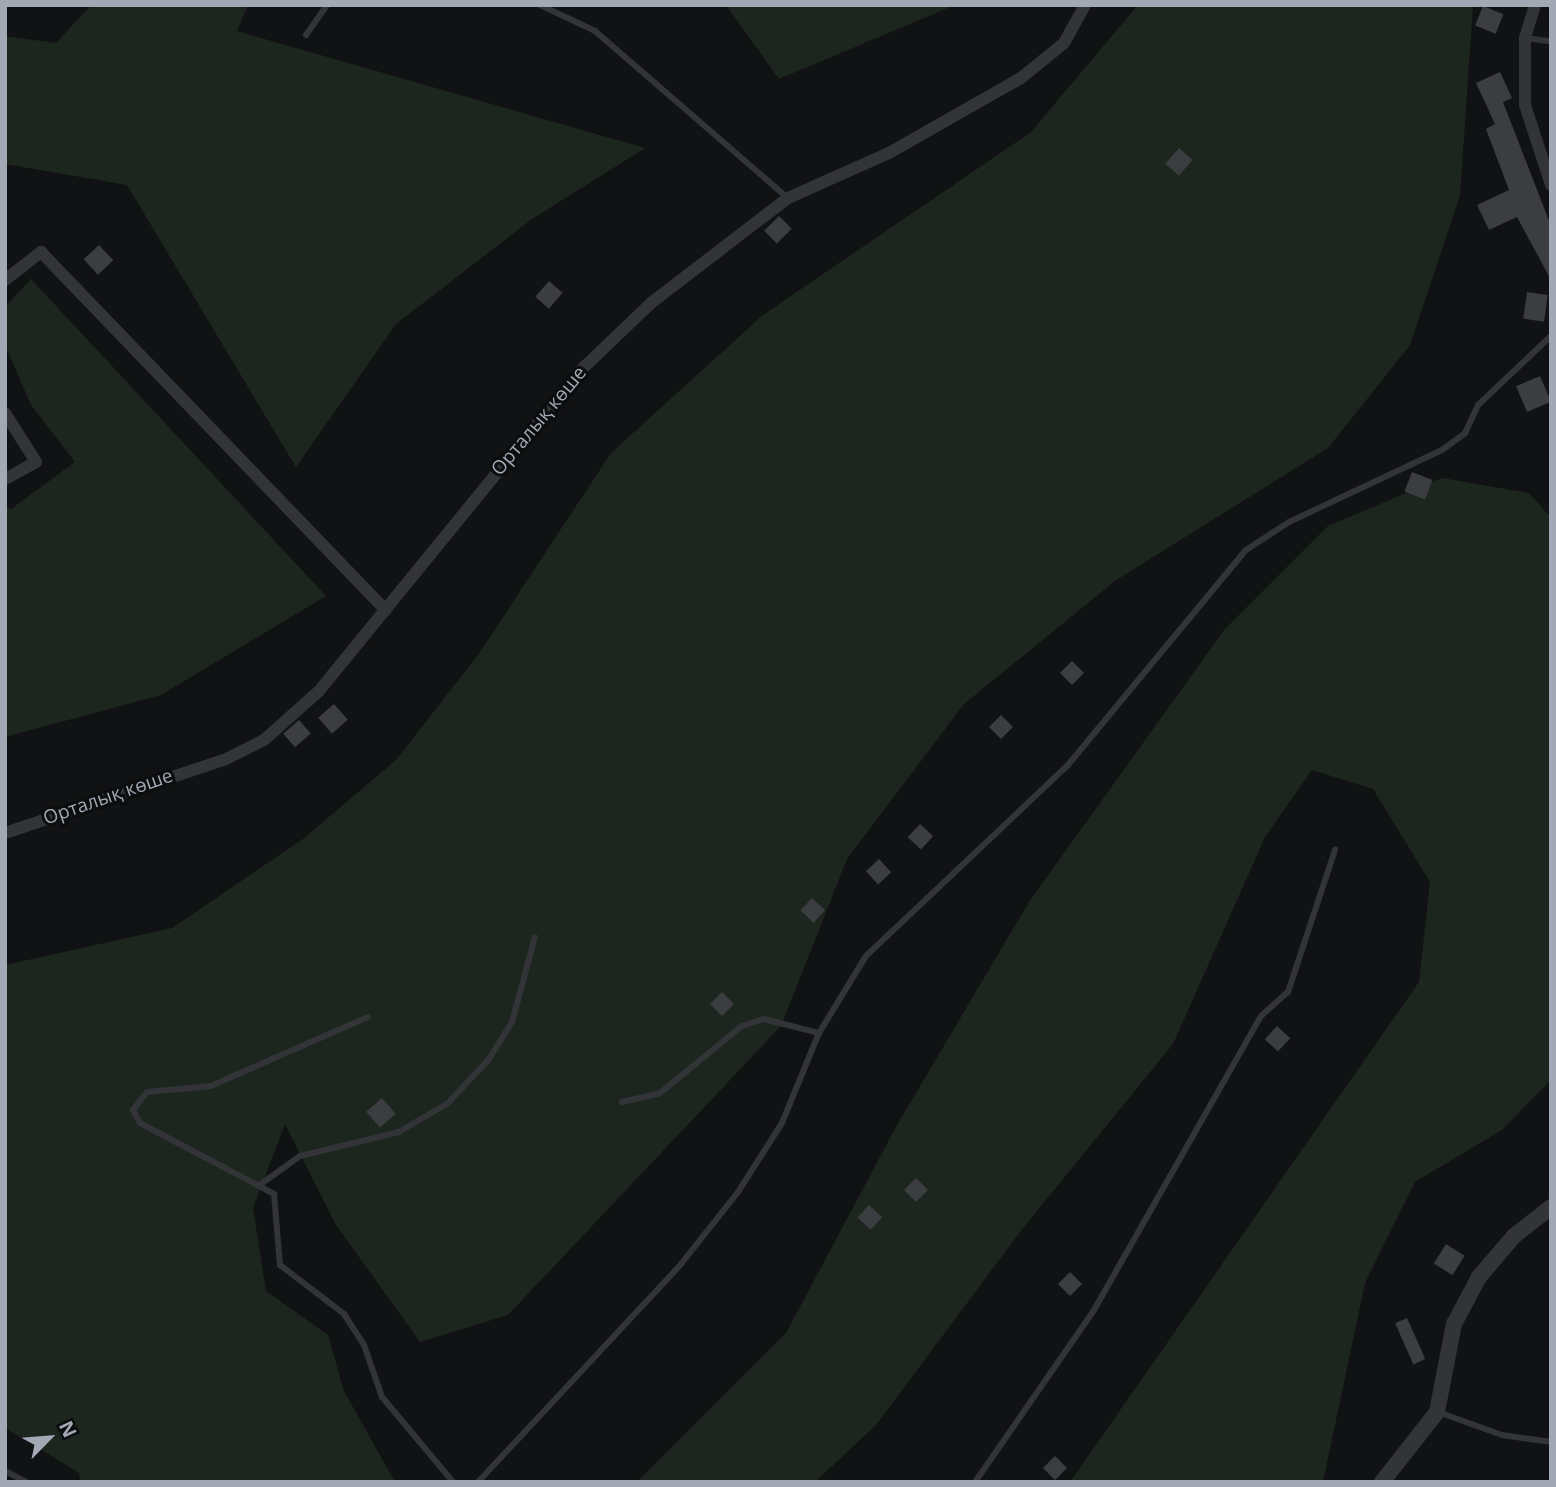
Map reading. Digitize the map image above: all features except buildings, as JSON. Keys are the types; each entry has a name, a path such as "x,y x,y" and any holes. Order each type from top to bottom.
{"street":[{"name":"Орталық көше","path":"5,833 226,759 264,740 319,691 581,370 702,258 788,198 890,153 1021,78 1064,43 1085,5"},
{"path":"1535,5 1525,38 1524,105 1551,185"},
{"path":"5,280 41,252 386,610"},
{"path":"5,413 36,462 5,479"},
{"path":"1382,1482 1437,1412 1454,1324 1479,1276 1514,1236 1551,1207"}],"lane":[{"path":"306,35 327,5"},
{"path":"540,5 595,31 788,198"},
{"path":"1525,38 1551,41"},
{"path":"478,1482 681,1264 738,1192 782,1123 819,1033 866,956 1069,765 1246,550 1289,522 1442,450 1465,433 1478,405 1551,336"},
{"path":"975,1482 1094,1310 1261,1016 1289,992 1335,850"},
{"path":"261,1184 310,1151 399,1132 448,1103 512,1023 535,937"},
{"path":"369,1017 211,1086 161,1087 135,1104 140,1123 261,1184 278,1201 280,1265 344,1314 364,1345 382,1397 453,1482"},
{"path":"622,1102 643,1102 660,1093 742,1026 764,1019 819,1033"},
{"path":"1437,1412 1502,1435 1551,1442"},
{"path":"5,1471 27,1482"}],"shaded area":[{"path":"91,5 248,5 237,31 645,148 532,219 396,324 296,467 127,185 5,164 5,36 56,43"},
{"path":"726,5 955,5 779,79"},
{"path":"1138,5 1473,5 1460,196 1410,345 1328,448 1115,581 964,704 847,859 781,1026 508,1315 420,1342 336,1225 285,1124 253,1208 266,1291 328,1335 344,1391 395,1482 80,1482 79,1473 5,1428 5,965 172,928 303,839 396,760 478,655 611,453 763,315 1031,132"},
{"path":"31,279 326,596 161,695 5,737 5,505 11,509 75,462 31,405 5,345 5,307"},
{"path":"1442,478 1529,493 1551,518 1551,1080 1502,1130 1415,1182 1365,1283 1323,1482 1070,1482 1419,982 1430,882 1373,789 1312,770 1265,837 1173,1044 1023,1228 876,1425 815,1482 637,1482 786,1333 897,1125 1029,902 1224,630 1328,526"}]}
